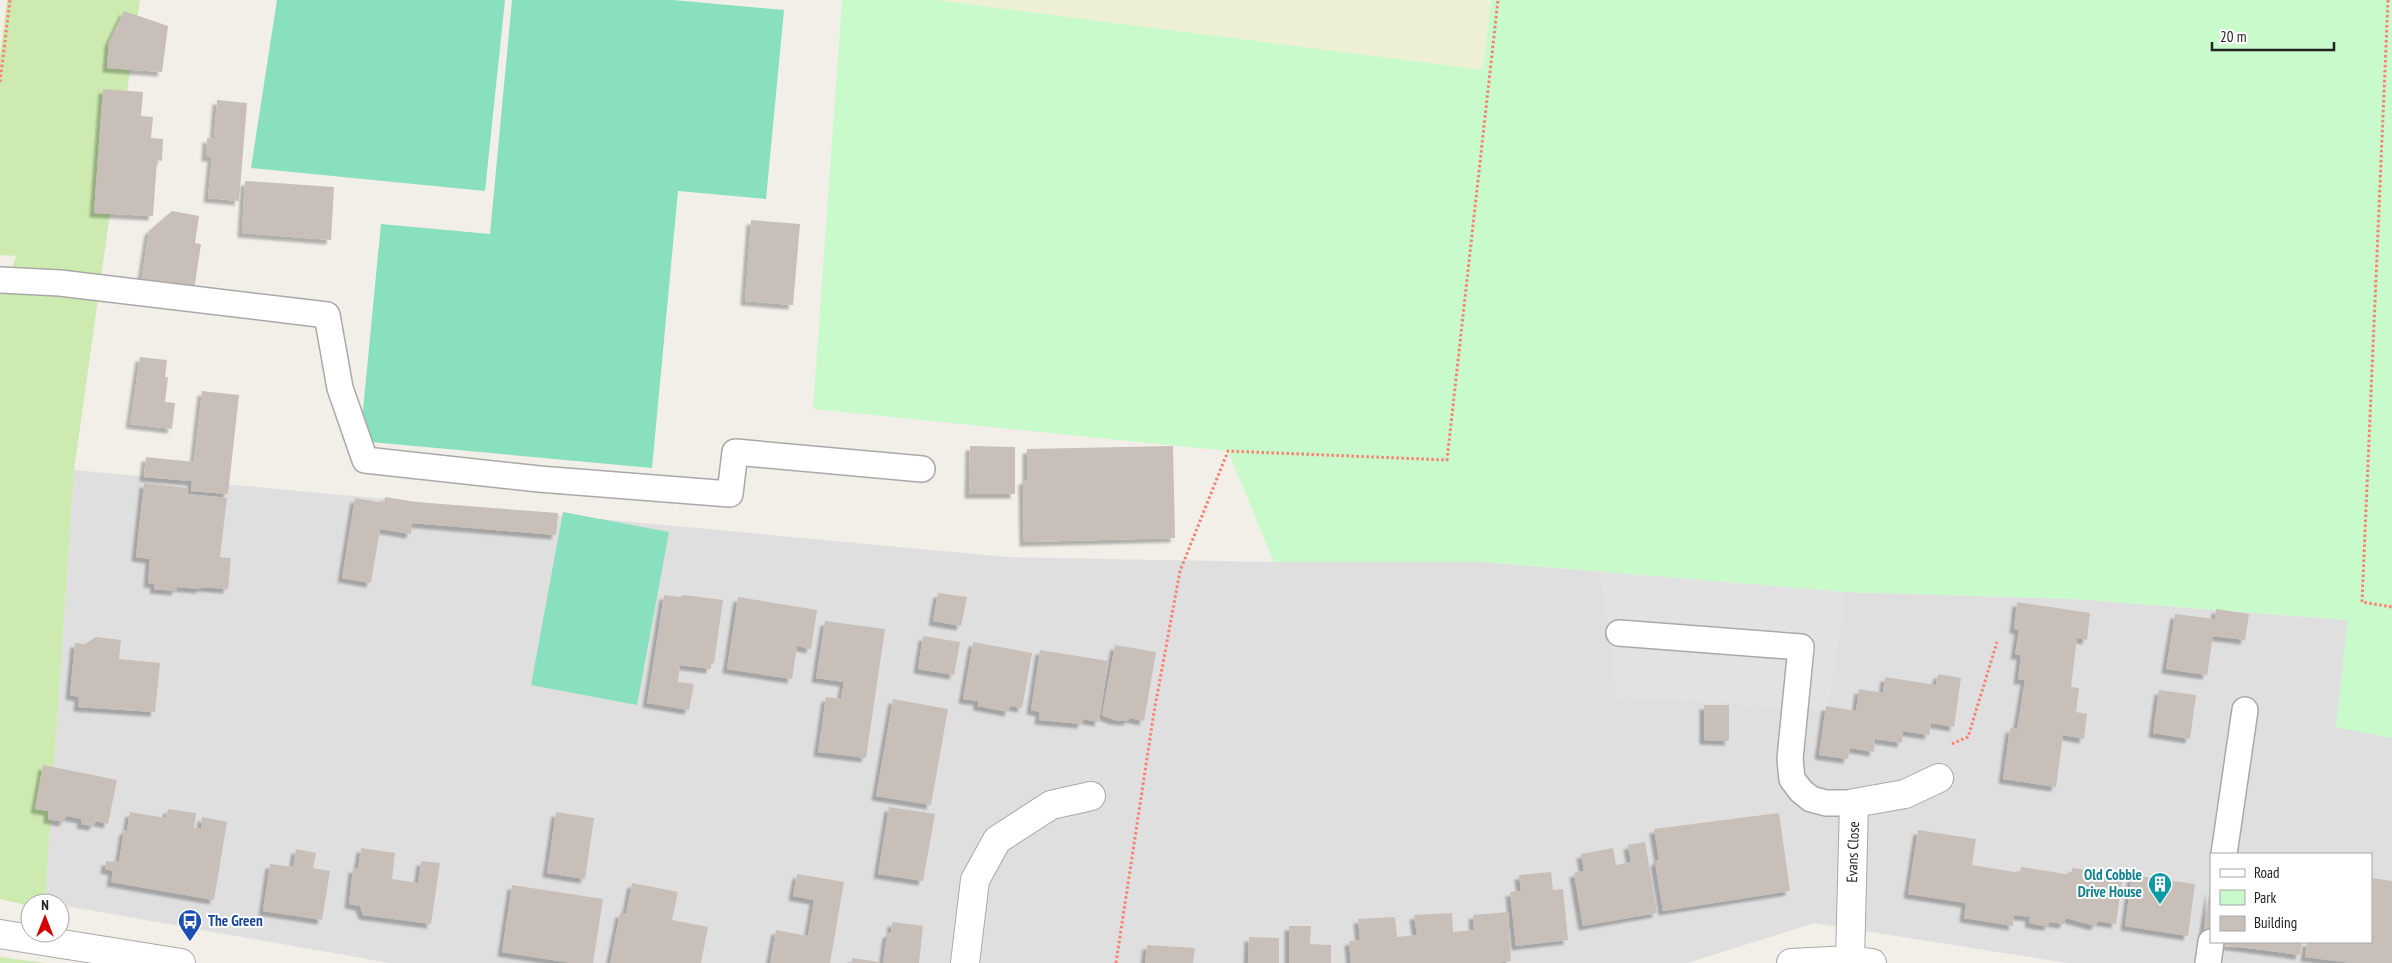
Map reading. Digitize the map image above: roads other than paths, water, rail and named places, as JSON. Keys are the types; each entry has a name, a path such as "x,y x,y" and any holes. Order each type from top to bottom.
{"street":[{"name":"Evans Close","path":"1861,962 1854,803 1904,794 1939,778"},
{"path":"965,963 975,880 997,840 1051,805 1091,796"},
{"path":"0,934 181,963"},
{"path":"1791,963 1861,962"}],"lane":[{"path":"0,280 60,283 327,315 340,388 365,460 538,479 730,494 735,452 922,469"},
{"path":"1619,634 1801,647 1790,759 1792,780 1811,799 1826,803 1854,803"},
{"path":"2224,853 2245,710"},
{"path":"2208,963 2211,943"}],"place":[{"name":"Old Cobble Drive House","path":"2160,905"},
{"name":"The Green","path":"190,942"}]}
